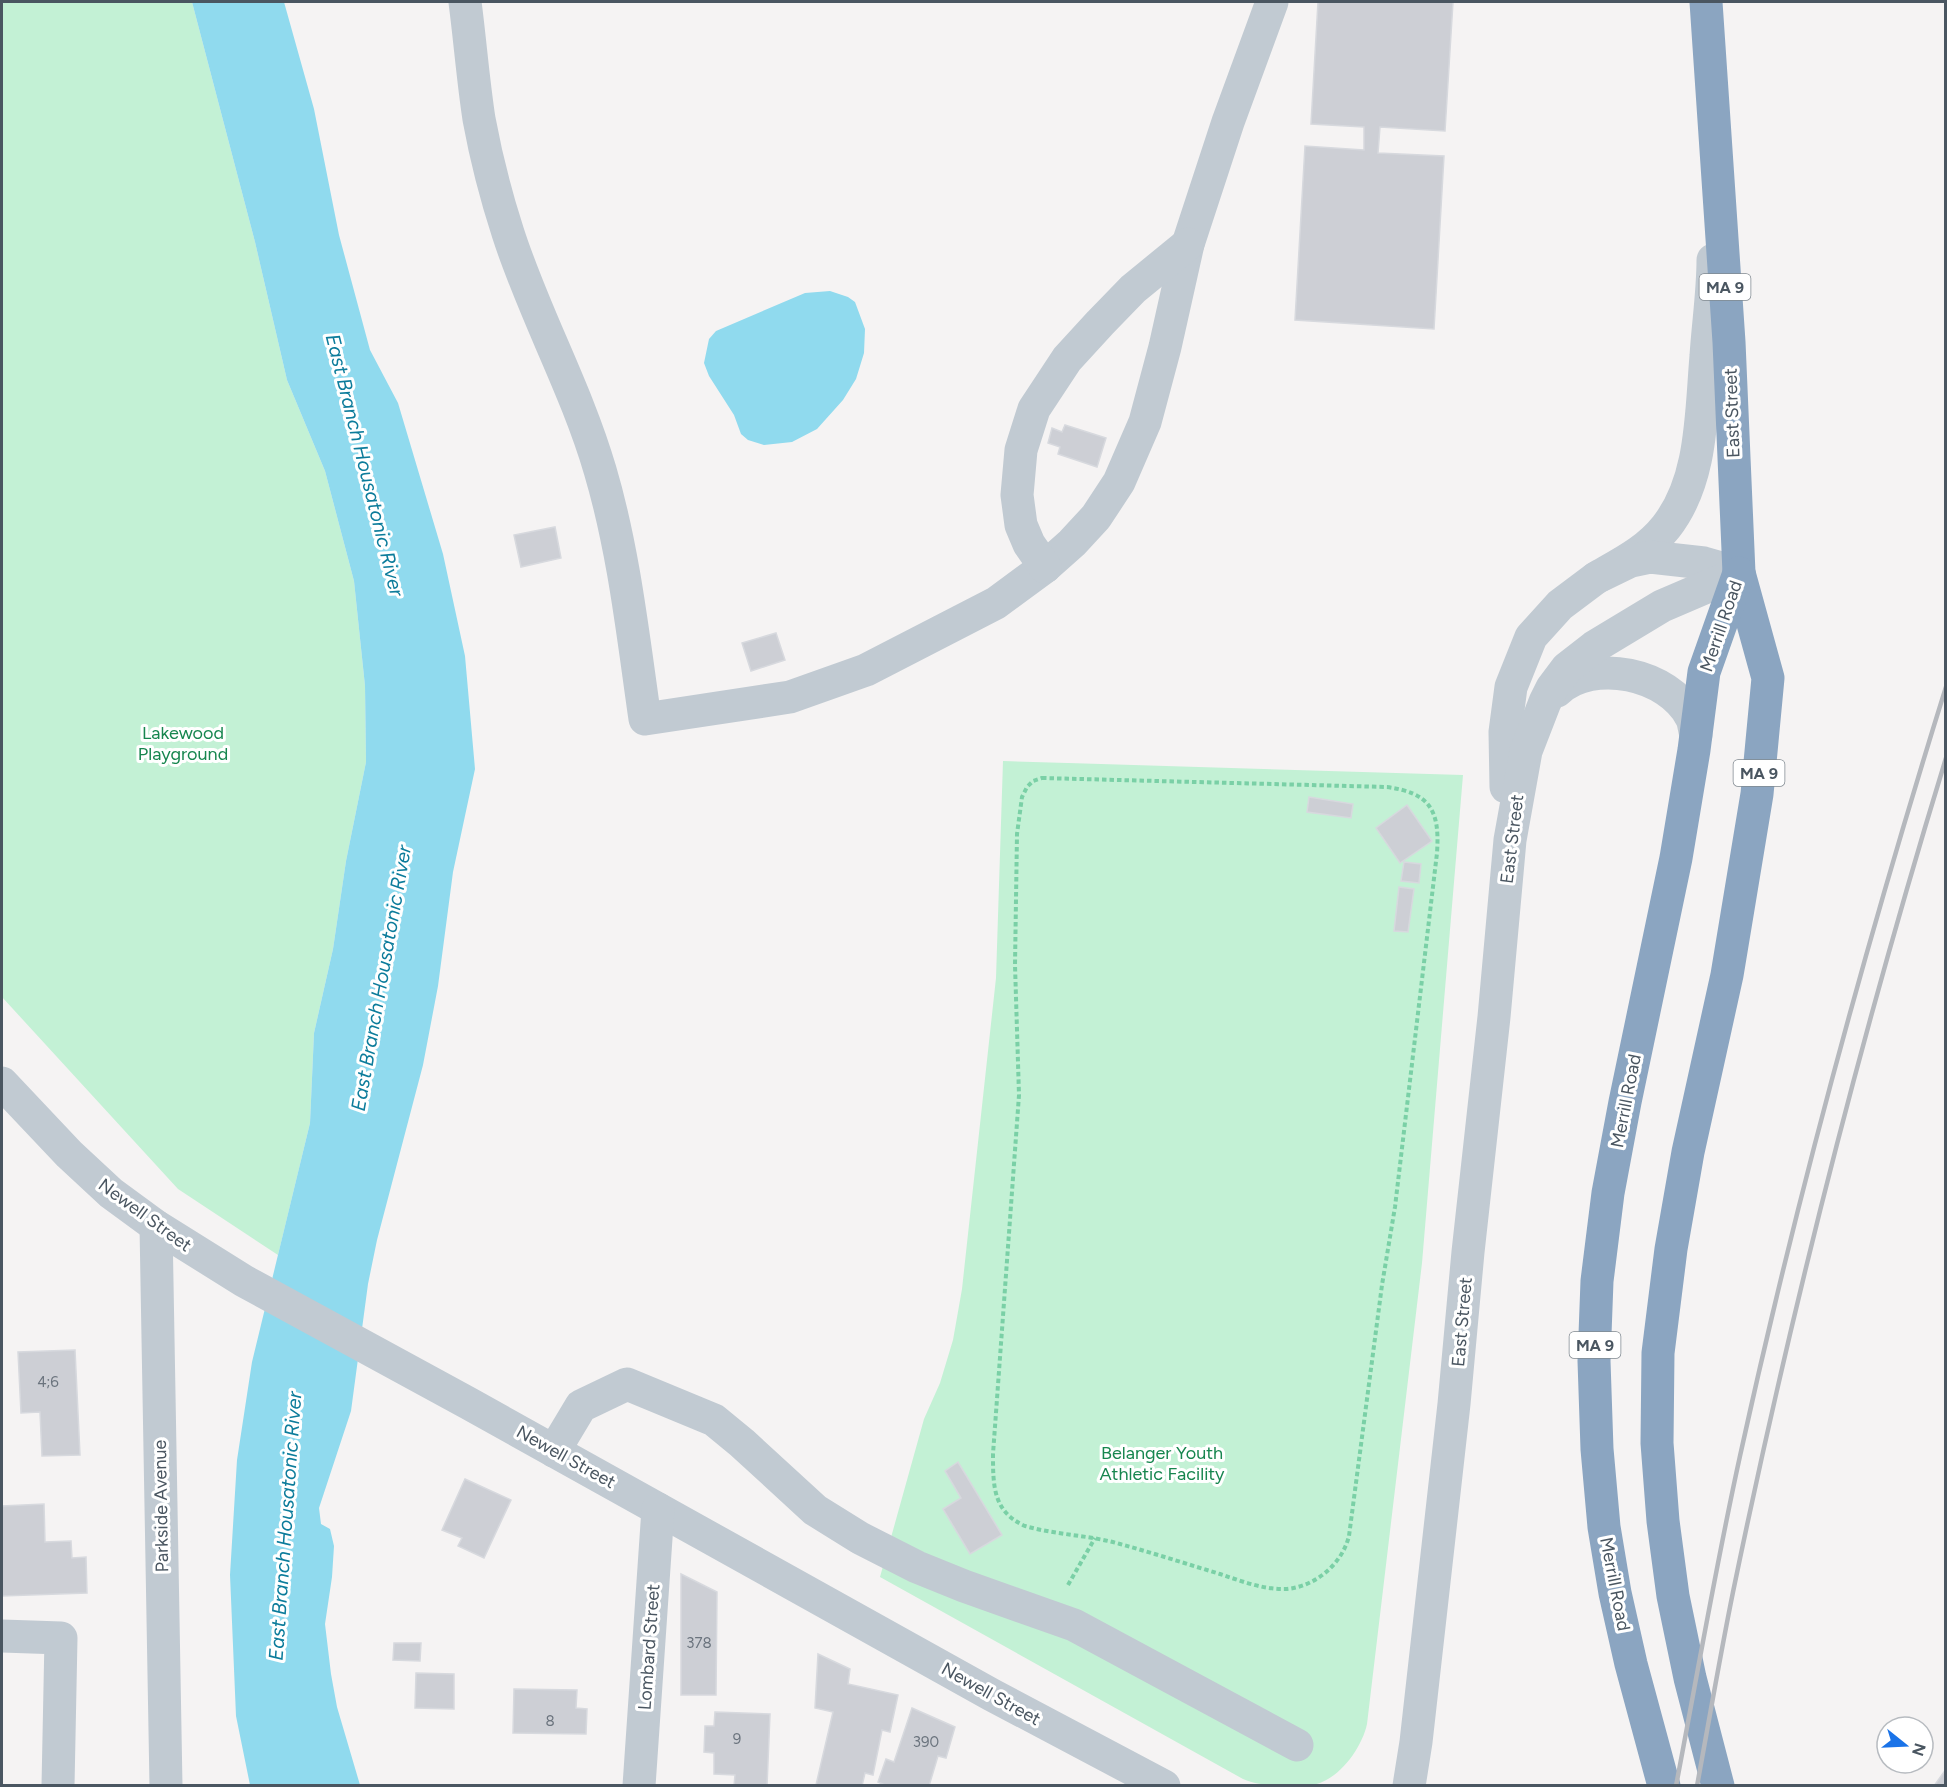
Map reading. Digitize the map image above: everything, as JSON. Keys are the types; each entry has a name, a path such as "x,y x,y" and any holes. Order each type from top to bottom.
{"highway":[{"name":"East Street","path":"1706,2 1729,342 1739,573"},
{"name":"Merrill Road","path":"1664,1785 1631,1664 1615,1593 1604,1527 1597,1449 1594,1361 1597,1281 1614,1159 1676,858 1704,672 1739,573"},
{"name":"Merrill Road","path":"1718,1785 1690,1678 1673,1596 1663,1521 1657,1443 1658,1353 1671,1249 1688,1152 1727,975 1757,794 1768,678 1739,573"}],"street":[{"path":"465,2 479,119 492,179 508,234 530,294 600,468 613,518 645,719 789,697 866,670 996,603 1045,567 1096,517 1119,482 1145,422 1158,377 1188,244 1228,122 1272,2"},
{"path":"1510,840 1504,758 1507,707 1511,687 1531,637 1560,605 1596,578 1642,552 1655,540 1676,511 1686,492 1693,470 1699,436 1713,273 1713,108"},
{"path":"1045,567 1029,544 1021,525 1017,495 1021,450 1034,409 1066,359 1093,330 1133,289 1188,244"},
{"path":"1596,578 1631,561 1650,557 1704,562 1739,573"},
{"name":"East Street","path":"1409,1785 1416,1742 1453,1415 1510,840 1526,751 1545,702 1567,668 1610,636 1662,606 1739,573"},
{"path":"1545,702 1561,687 1574,679 1588,674 1624,673 1643,679 1674,697 1684,706 1692,719 1696,735"},
{"name":"Newell Street","path":"2,1083 90,1174 118,1199 156,1226 244,1281 992,1695 1164,1785"},
{"name":"Parkside Avenue","path":"156,1226 166,1785"},
{"path":"554,1451 581,1406 627,1384 714,1420 815,1510 860,1538 926,1571 1074,1625 1298,1745"},
{"name":"Lombard Street","path":"639,1785 658,1509"},
{"path":"2,1636 61,1638 58,1785"}],"path":[{"path":"1042,778 1387,787 1405,789 1415,793 1423,797 1439,833 1395,1208 1346,1547 1333,1566 1314,1581 1288,1589 1242,1581 1095,1538 1038,1530 1014,1522 999,1504 994,1490 997,1385 1019,1095 1015,935 1017,834 1022,797 1033,781 1042,778"},
{"path":"1050,1616 1095,1538"}],"green space":[{"name":"Lakewood Playground","path":"2,2 192,2 255,242 287,380 325,471 354,581 365,686 366,762 346,861 333,949 314,1033 310,1123 278,1255 178,1189 2,997"},
{"name":"Belanger Youth Athletic Facility","path":"1003,761 1463,775 1422,1263 1367,1724 1360,1743 1347,1762 1339,1771 1321,1783 1304,1786 1272,1785 1258,1784 1243,1779 880,1577 924,1419 940,1383 953,1340 962,1289 996,978"}],"water":[{"name":"East Branch Housatonic River","path":"192,2 284,2 314,109 339,235 370,350 398,403 443,554 465,656 475,769 453,872 438,986 423,1065 377,1240 368,1284 351,1411 319,1508 321,1524 330,1529 334,1546 325,1624 331,1674 337,1707 360,1785 250,1785 236,1716 230,1575 237,1460 252,1362 310,1123 314,1033 333,949 346,861 366,762 365,686 354,581 325,471 287,380 255,242"},
{"path":"830,291 855,302 865,329 864,353 856,379 843,400 817,429 792,442 764,445 748,440 741,434 734,415 709,376 704,363 709,339 716,331 805,293"}],"building":[{"path":"1318,2 1453,2 1445,131 1380,127 1378,153 1444,156 1434,329 1295,320 1305,146 1364,150 1364,127 1311,124"},
{"path":"1065,425 1106,438 1097,467 1058,454 1060,447 1048,443 1052,428 1062,432"},
{"path":"555,527 561,558 521,567 514,535"},
{"path":"776,633 785,660 751,671 742,643"},
{"path":"1309,797 1353,804 1351,818 1307,812"},
{"path":"1407,805 1432,841 1400,863 1376,828"},
{"path":"1404,862 1421,864 1419,883 1401,881"},
{"path":"1399,887 1414,889 1408,932 1394,931"},
{"path":"75,1350 80,1455 42,1456 40,1412 21,1413 18,1352"},
{"path":"958,1462 1002,1535 970,1554 943,1509 961,1498 945,1471"},
{"path":"465,1479 511,1500 484,1558 458,1546 462,1538 442,1530"},
{"path":"44,1504 45,1542 71,1541 72,1558 86,1557 87,1593 2,1596 2,1506"},
{"path":"681,1574 717,1592 716,1695 681,1695"},
{"path":"394,1643 421,1643 420,1661 393,1660"},
{"path":"818,1654 850,1669 848,1684 898,1695 890,1732 882,1730 873,1775 865,1773 862,1786 816,1785 833,1712 815,1708"},
{"path":"416,1673 454,1674 454,1709 415,1708"},
{"path":"514,1689 577,1690 576,1708 587,1709 586,1734 513,1733"},
{"path":"912,1708 955,1727 946,1758 938,1756 929,1786 887,1786 878,1782 886,1759 894,1762"},
{"path":"715,1712 770,1714 767,1786 734,1786 735,1775 714,1774 714,1753 704,1752 705,1726 714,1726"},
{"path":"1946,1769 1946,1786 1934,1786"}],"railway":[{"path":"1676,1786 1731,1497 1785,1262 1861,973 1946,687"},
{"path":"1697,1786 1755,1487 1804,1277 1885,964 1946,758"}]}
